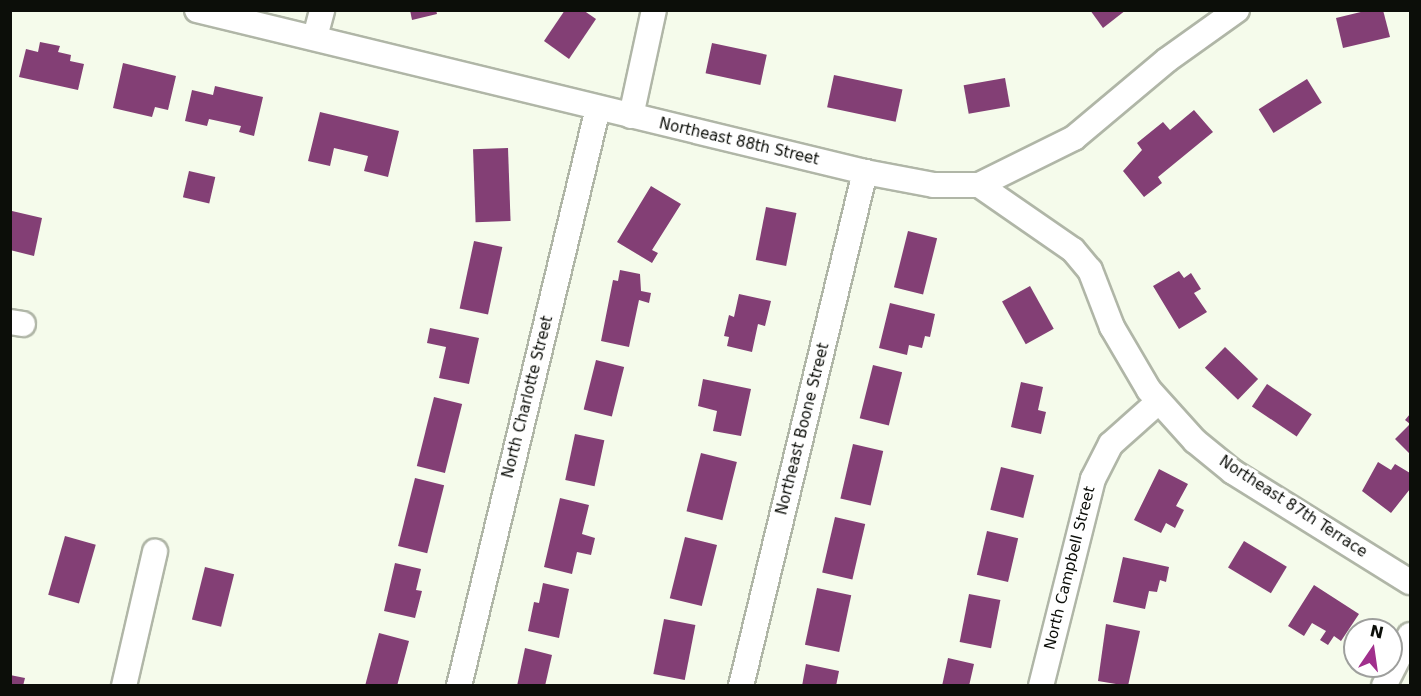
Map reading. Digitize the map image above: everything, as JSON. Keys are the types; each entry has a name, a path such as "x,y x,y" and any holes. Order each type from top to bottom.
{"street":[{"name":"Northeast 88th Street","path":"196,10 315,37 631,117 934,186 979,185 1074,138 1167,60 1233,11"},
{"path":"315,37 321,10"},
{"path":"631,117 654,10"},
{"name":"North Charlotte Street","path":"459,686 598,108"},
{"name":"Northeast Boone Street","path":"741,686 865,172"},
{"name":"Northeast 87th Terrace","path":"979,185 1052,232 1090,270 1112,327 1157,403 1195,441 1233,472 1410,582"},
{"name":"North Campbell Street","path":"1041,686 1093,479 1111,444 1157,403"},
{"path":"124,686 155,552"},
{"path":"1384,686 1410,635"}],"building":[{"path":"410,10 436,10 437,14 412,20"},
{"path":"565,10 583,10 596,19 569,59 544,41"},
{"path":"1090,10 1126,10 1103,28"},
{"path":"1369,10 1383,10 1390,37 1343,48 1336,18"},
{"path":"40,42 60,46 58,52 71,55 70,61 84,64 78,90 19,77 26,49 38,52"},
{"path":"712,43 767,55 760,85 706,73"},
{"path":"123,63 176,76 168,110 155,107 152,117 113,108"},
{"path":"834,75 902,90 896,122 827,107"},
{"path":"1005,78 1010,107 969,114 964,85"},
{"path":"1307,79 1322,103 1273,133 1259,109"},
{"path":"215,86 263,97 254,136 239,132 241,126 209,119 207,126 185,121 192,90 213,95"},
{"path":"1194,110 1213,132 1158,177 1162,183 1144,197 1123,171 1142,150 1137,143 1163,122 1170,130"},
{"path":"320,112 399,131 388,177 364,171 368,156 334,148 330,166 308,161"},
{"path":"508,148 511,221 476,222 473,149"},
{"path":"189,171 215,177 209,203 183,197"},
{"path":"651,186 681,204 652,250 658,253 652,263 617,242"},
{"path":"766,207 796,213 786,266 756,260"},
{"path":"12,211 42,218 34,256 10,250"},
{"path":"908,231 937,238 923,295 894,287"},
{"path":"474,241 502,247 488,315 460,308"},
{"path":"620,270 640,274 641,291 651,293 649,303 639,300 629,347 601,341 613,280 618,281"},
{"path":"1179,271 1184,278 1191,273 1201,289 1194,293 1207,312 1179,329 1153,286"},
{"path":"1030,286 1054,329 1026,344 1002,302"},
{"path":"739,294 771,301 765,326 758,324 752,352 727,346 729,337 724,336 729,315 734,317"},
{"path":"890,303 935,314 930,337 925,336 922,348 909,345 907,355 879,348"},
{"path":"430,328 479,338 469,384 439,378 446,347 427,343"},
{"path":"1225,347 1258,379 1238,400 1205,368"},
{"path":"596,360 624,367 612,417 584,409"},
{"path":"873,365 902,372 889,426 860,418"},
{"path":"703,379 751,389 741,436 713,431 717,411 698,406"},
{"path":"1021,382 1043,387 1038,410 1046,412 1041,434 1011,427"},
{"path":"1267,384 1312,414 1297,437 1252,406"},
{"path":"434,397 462,404 445,473 417,466"},
{"path":"1410,414 1410,424 1405,420"},
{"path":"1410,424 1410,454 1395,439"},
{"path":"575,434 604,440 595,486 565,480"},
{"path":"853,444 883,451 871,506 840,499"},
{"path":"701,453 737,462 722,520 686,511"},
{"path":"1378,462 1391,470 1395,464 1410,473 1410,489 1391,513 1362,491"},
{"path":"1001,467 1034,475 1023,518 990,510"},
{"path":"1159,469 1188,484 1176,506 1184,510 1175,528 1166,523 1161,533 1134,520"},
{"path":"415,478 444,485 427,553 398,546"},
{"path":"560,498 589,505 582,534 595,538 591,555 577,552 572,574 544,567"},
{"path":"835,517 865,524 852,580 822,573"},
{"path":"987,531 1018,538 1008,582 977,575"},
{"path":"65,536 96,545 79,603 48,595"},
{"path":"685,537 717,545 702,606 670,598"},
{"path":"1244,541 1287,567 1271,593 1228,568"},
{"path":"1123,557 1169,567 1166,582 1160,580 1157,592 1149,591 1145,609 1113,602"},
{"path":"395,563 421,569 416,590 422,591 415,618 384,611"},
{"path":"205,567 234,574 221,627 192,619"},
{"path":"543,583 569,589 559,638 528,631 534,602 539,603"},
{"path":"1314,585 1359,614 1356,618 1343,618 1343,638 1341,641 1334,636 1328,645 1320,640 1326,631 1312,623 1304,636 1288,626"},
{"path":"817,588 851,595 839,652 805,645"},
{"path":"969,594 1000,600 991,648 960,642"},
{"path":"664,619 695,625 685,680 653,674"},
{"path":"1106,624 1140,631 1128,686 1098,681"},
{"path":"379,633 409,641 397,686 365,686"},
{"path":"525,648 552,655 545,686 517,686"},
{"path":"948,658 974,664 969,686 942,686"},
{"path":"806,664 839,671 836,686 802,686"},
{"path":"10,675 25,678 23,686 10,686"}]}
